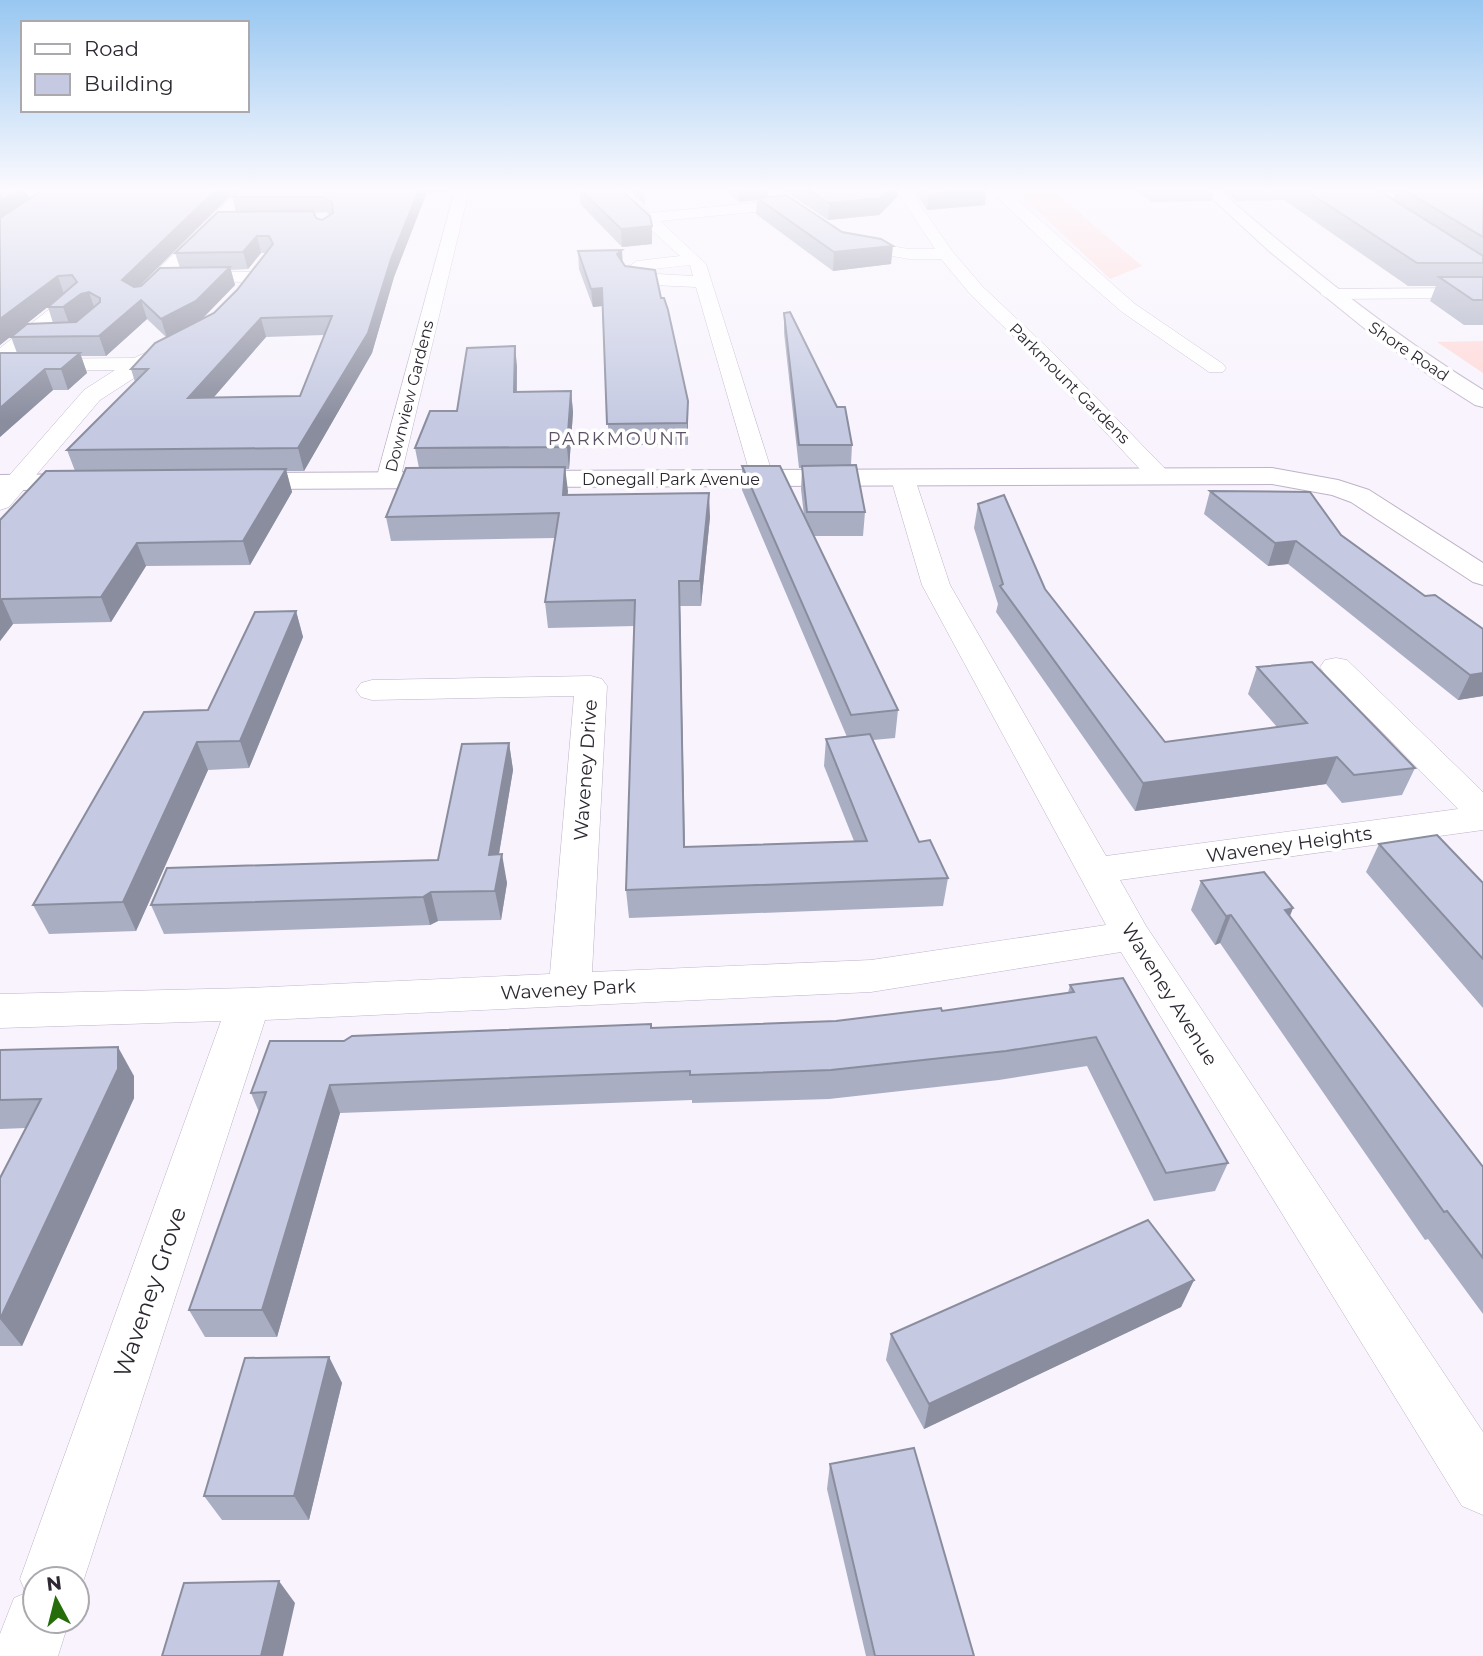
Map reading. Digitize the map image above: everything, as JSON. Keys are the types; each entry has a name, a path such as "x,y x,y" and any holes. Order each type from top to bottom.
{"street":[{"path":"139,298 170,267"},
{"path":"240,295 261,267"},
{"name":"Downview Gardens","path":"388,480 442,267"},
{"path":"639,267 630,272 632,277 704,282"},
{"path":"699,267 762,479"},
{"name":"Parkmount Gardens","path":"957,267 977,291 1046,357 1160,476"},
{"path":"1079,267 1181,348 1216,368"},
{"name":"Shore Road","path":"1298,267 1378,330 1483,400"},
{"path":"159,278 253,277"},
{"path":"1329,294 1483,293"},
{"path":"0,358 72,300"},
{"path":"6,489 92,395 138,364 198,332"},
{"path":"28,335 64,335"},
{"path":"0,365 138,364"},
{"name":"Donegall Park Avenue","path":"209,481 1272,477 1338,488 1380,506 1483,576"},
{"name":"Waveney Avenue","path":"903,479 936,585 1132,936 1483,1485"},
{"path":"6,489 113,482"},
{"path":"1336,667 1483,813"},
{"name":"Waveney Drive","path":"372,690 591,687 570,989"},
{"name":"Waveney Heights","path":"1096,870 1483,818"},
{"name":"Waveney Park","path":"0,1010 249,1004 871,976 1132,936"},
{"name":"Waveney Grove","path":"57,1565 249,1004"},
{"path":"25,1656 32,1635"}],"shaded area":[{"path":"1098,267 1139,267 1110,279"},
{"path":"1483,341 1483,373 1437,342"}],"building":[{"path":"0,267 135,267 122,280 134,287 141,286 160,268 230,267 196,301 161,319 141,300 99,336 11,337 27,324 76,322 100,302 100,298 89,292 81,294 63,307 48,307 77,282 72,275 58,276 0,319"},
{"path":"255,267 388,267 368,333 298,448 67,450 148,369 131,369 155,343 214,313","holes":["332,316 300,396 188,398 261,318"]},
{"path":"584,267 655,270 661,298 664,298 668,310 688,401 687,423 607,424 602,288 591,289"},
{"path":"1439,277 1483,277 1483,300 1473,300"},
{"path":"790,312 837,407 845,407 852,445 799,445 784,313"},
{"path":"515,346 514,392 571,391 567,447 415,448 430,411 457,411 467,348"},
{"path":"0,353 80,353 61,369 45,369 0,408"},
{"path":"856,465 865,512 807,512 802,466"},
{"path":"742,466 780,466 898,710 851,715"},
{"path":"565,467 563,495 709,493 700,581 679,581 684,847 867,841 826,739 870,734 919,842 930,840 948,878 626,890 635,600 545,602 559,513 386,517 406,468"},
{"path":"286,469 243,541 137,543 101,597 0,601 0,520 46,471"},
{"path":"1210,491 1310,492 1341,535 1425,596 1435,595 1483,629 1483,673 1470,675 1296,541 1275,543"},
{"path":"1004,495 1045,589 1165,742 1307,723 1257,667 1312,662 1415,768 1354,775 1337,757 1143,783 1000,586 1003,584 978,504"},
{"path":"296,611 240,741 197,742 123,902 33,905 144,712 208,710 255,612"},
{"path":"509,743 489,855 502,854 495,891 431,892 423,897 151,905 167,868 438,860 462,744"},
{"path":"1437,835 1483,883 1483,959 1379,844"},
{"path":"1264,872 1293,908 1285,910 1483,1167 1483,1258 1447,1211 1444,1212 1231,915 1226,916 1201,881"},
{"path":"1123,978 1228,1163 1166,1173 1096,1037 1006,1051 831,1070 690,1075 690,1071 330,1085 262,1310 189,1310 266,1092 251,1093 270,1041 344,1041 352,1036 651,1024 651,1028 836,1021 941,1008 942,1011 1074,992 1070,985"},
{"path":"118,1047 118,1069 0,1319 0,1178 41,1099 0,1100 0,1050"},
{"path":"1148,1220 1194,1280 929,1404 891,1334"},
{"path":"329,1357 294,1496 204,1496 245,1358"},
{"path":"914,1448 974,1656 875,1656 830,1464"},
{"path":"279,1581 261,1656 162,1656 184,1583"}],"district":[{"name":"PARKMOUNT","path":"618,439"}]}
